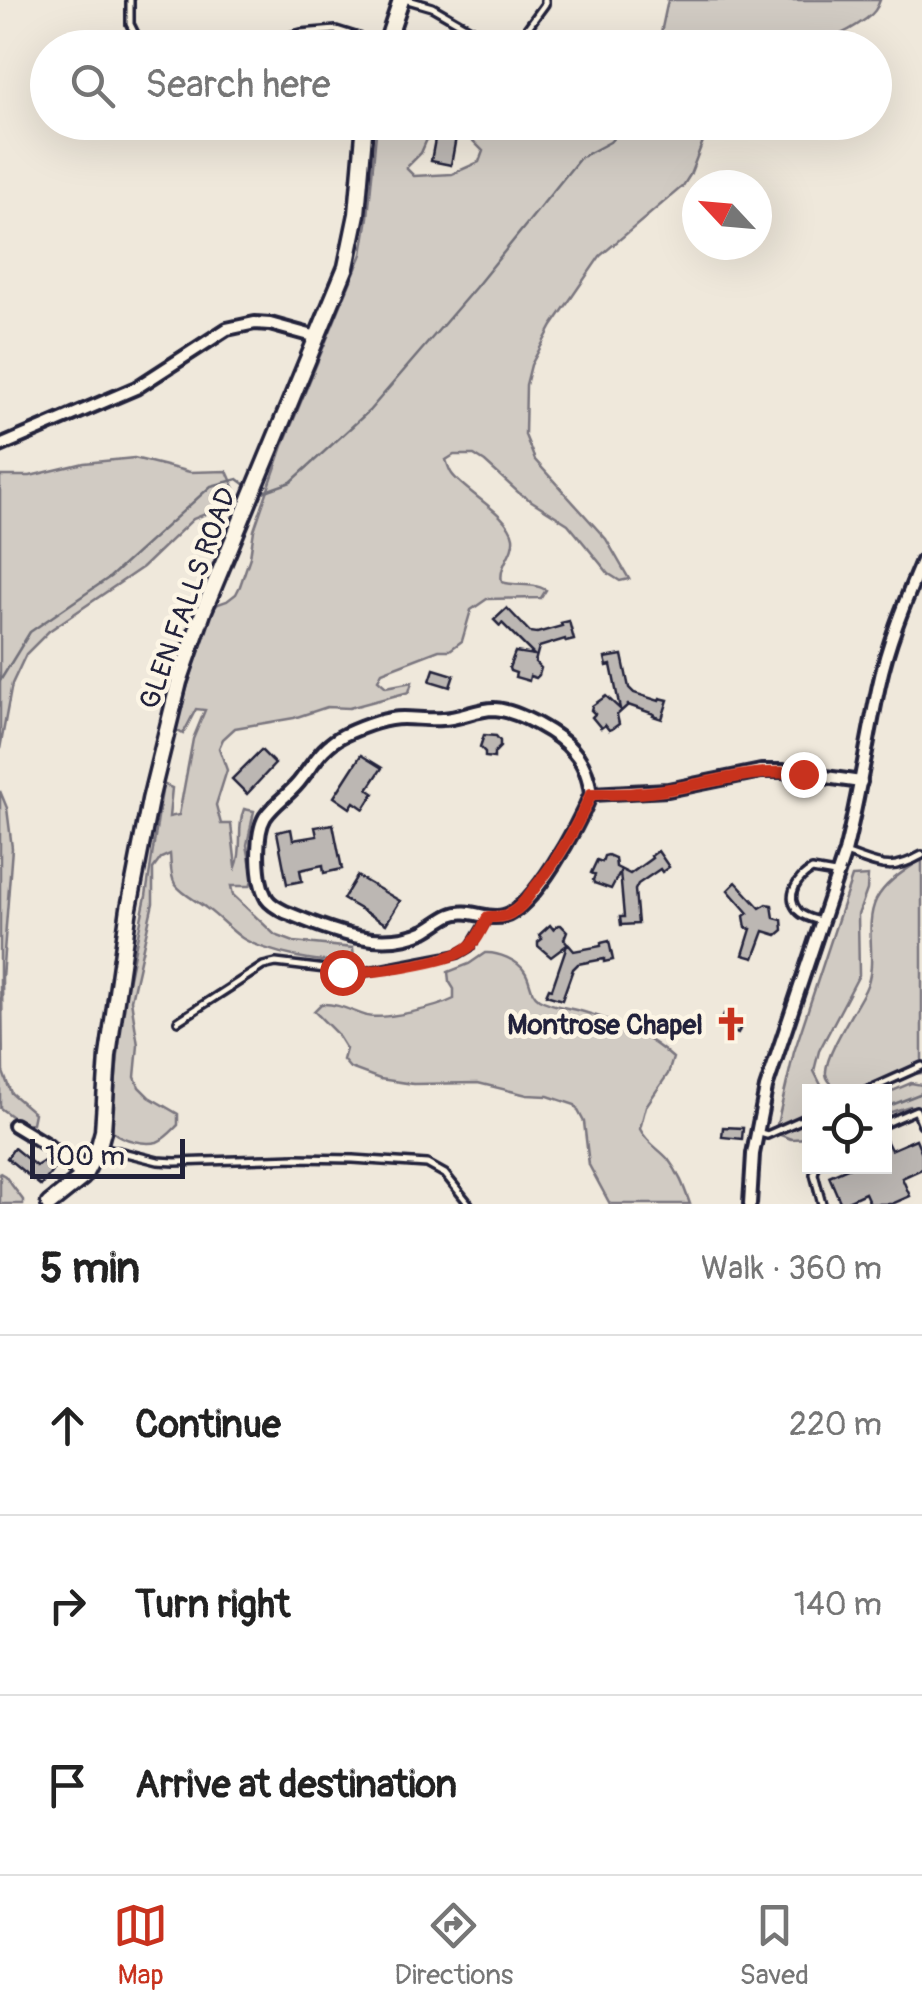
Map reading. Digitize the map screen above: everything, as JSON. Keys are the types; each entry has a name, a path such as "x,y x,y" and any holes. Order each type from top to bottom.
{"street":[{"path":"392,30 404,0"},
{"name":"GLEN FALLS ROAD","path":"49,1204 83,1177 99,1146 130,908 162,746 192,642 341,281 352,244 363,140"},
{"path":"0,446 136,388 227,329 270,324 317,337"},
{"path":"750,1204 757,1132 774,1059 845,852 888,648 922,561"},
{"path":"490,709 503,710 565,742 584,766 591,794 561,854 508,915 488,917 462,912 424,932 399,939 364,938 285,912 266,898 262,885 258,845 267,813 302,778 320,752 344,735 399,718 446,720 490,709"},
{"path":"591,794 668,790 783,771 861,782"},
{"path":"14,1125 47,1145 83,1177"}],"lane":[{"path":"130,0 133,30"},
{"path":"404,0 432,8 470,30"},
{"path":"526,30 546,0"},
{"path":"845,852 892,868 922,855"},
{"path":"823,922 799,912 794,890 799,878 812,870 838,875"},
{"path":"178,1021 264,966 276,963 359,973 458,954 470,947 488,917"},
{"path":"882,1084 922,1066"},
{"path":"892,1120 916,1110 922,1124"},
{"path":"757,1132 767,1134 802,1119"},
{"path":"99,1146 175,1162 353,1158 428,1164 445,1174 469,1204"},
{"path":"814,1174 822,1204"}],"shaded area":[{"path":"668,0 880,0 871,15 849,30 662,30"},
{"path":"375,140 427,140 421,153 406,168 414,176 452,174 479,162 483,151 473,140 703,140 692,170 682,170 682,187 600,256 552,326 531,365 526,385 525,435 535,460 606,539 629,579 620,581 609,574 568,524 519,493 485,462 474,455 454,455 446,460 458,481 510,528 513,543 502,570 502,582 546,590 541,598 487,599 471,610 462,641 450,650 439,650 382,672 378,680 386,687 412,682 409,692 349,708 327,707 294,718 235,728 223,739 219,748 227,770 216,805 221,824 231,824 236,867 244,809 254,811 247,845 253,877 250,886 231,886 233,895 275,935 294,942 353,948 354,958 315,960 251,943 182,891 172,877 170,854 161,858 153,869 153,903 131,1000 138,1045 135,1077 149,1097 178,1114 178,1125 157,1142 134,1141 113,1132 122,1011 146,896 163,784 172,788 169,817 179,815 193,739 205,710 196,709 183,734 174,729 211,612 236,594 240,586 254,530 284,443 362,254"},
{"path":"134,458 190,472 227,471 235,489 235,502 193,519 143,567 49,631 26,654 12,684 0,749 0,476 30,476 84,463"},
{"path":"0,791 7,808 12,848 2,978 3,1072 11,1093 34,1113 32,1123 22,1124 0,1108"},
{"path":"922,859 922,1073 879,1084 832,1084 826,1074 827,1066 869,979 872,911 880,893"},
{"path":"868,876 858,915 859,975 819,1051 814,1071 820,1084 802,1084 802,1138 791,1139 775,1133 794,1052 852,877"},
{"path":"485,953 501,955 517,964 539,999 619,1025 673,1058 668,1074 646,1106 640,1129 672,1164 690,1204 610,1204 589,1165 584,1122 575,1105 478,1083 413,1084 380,1079 350,1068 343,1060 346,1049 336,1033 314,1011 327,1004 375,1017 435,1006 454,999 448,972"},
{"path":"911,1083 922,1085 922,1108 910,1106 892,1112 892,1091"},
{"path":"0,1173 23,1200 23,1204 0,1204"}],"building":[{"path":"435,140 455,140 451,165 431,161"},
{"path":"507,608 530,632 569,621 574,640 539,647 535,662 541,668 539,675 530,676 529,681 515,677 516,673 509,668 515,652 534,655 502,623 500,626 494,620"},
{"path":"622,655 629,688 634,693 668,700 662,719 628,705 617,715 619,724 609,730 605,725 601,728 591,710 606,696 620,709 611,665 607,666 605,658"},
{"path":"434,669 454,675 450,687 430,681"},
{"path":"484,735 496,736 500,741 494,758 485,757 480,747"},
{"path":"261,750 275,764 247,794 232,779"},
{"path":"361,755 382,768 368,789 374,793 364,809 354,802 350,808 334,797"},
{"path":"333,824 342,869 324,873 323,865 300,870 302,881 287,884 277,832 291,829 293,840 317,836 315,827"},
{"path":"658,851 669,867 638,884 638,924 621,925 620,917 624,917 620,872 611,889 594,883 595,875 591,873 597,860 602,862 608,855 615,858 616,867 630,874"},
{"path":"357,876 400,901 386,924 343,899"},
{"path":"736,882 760,908 772,905 774,918 782,920 783,930 777,935 764,931 754,958 743,955 751,929 746,928 744,916 748,913 728,890"},
{"path":"550,925 553,929 561,925 567,931 564,939 574,951 609,941 613,960 578,964 562,1000 546,995 552,989 567,945 551,957 538,946 542,939 539,935"},
{"name":"Montrose Chapel","path":"724,1014 743,1021 738,1034 720,1027"},
{"path":"723,1127 743,1128 742,1139 722,1137"},
{"path":"916,1139 922,1153 922,1169 902,1178 910,1196 892,1204 870,1204 865,1193 841,1204 829,1176 892,1174 892,1150"},
{"path":"14,1148 36,1166 44,1161 54,1169 41,1186 7,1158"}],"waterway":[{"path":"257,491 291,482 369,411 580,158 612,140"},
{"path":"0,681 30,632 110,577 211,486 238,479 250,488"},
{"path":"892,1105 922,1093"}],"place":[{"name":"Montrose Chapel","path":"731,1024"}],"route":[{"path":"342,972 359,973 444,958 470,947 488,917 508,915 539,884 579,823 591,794 668,790 737,774 803,774"}]}
